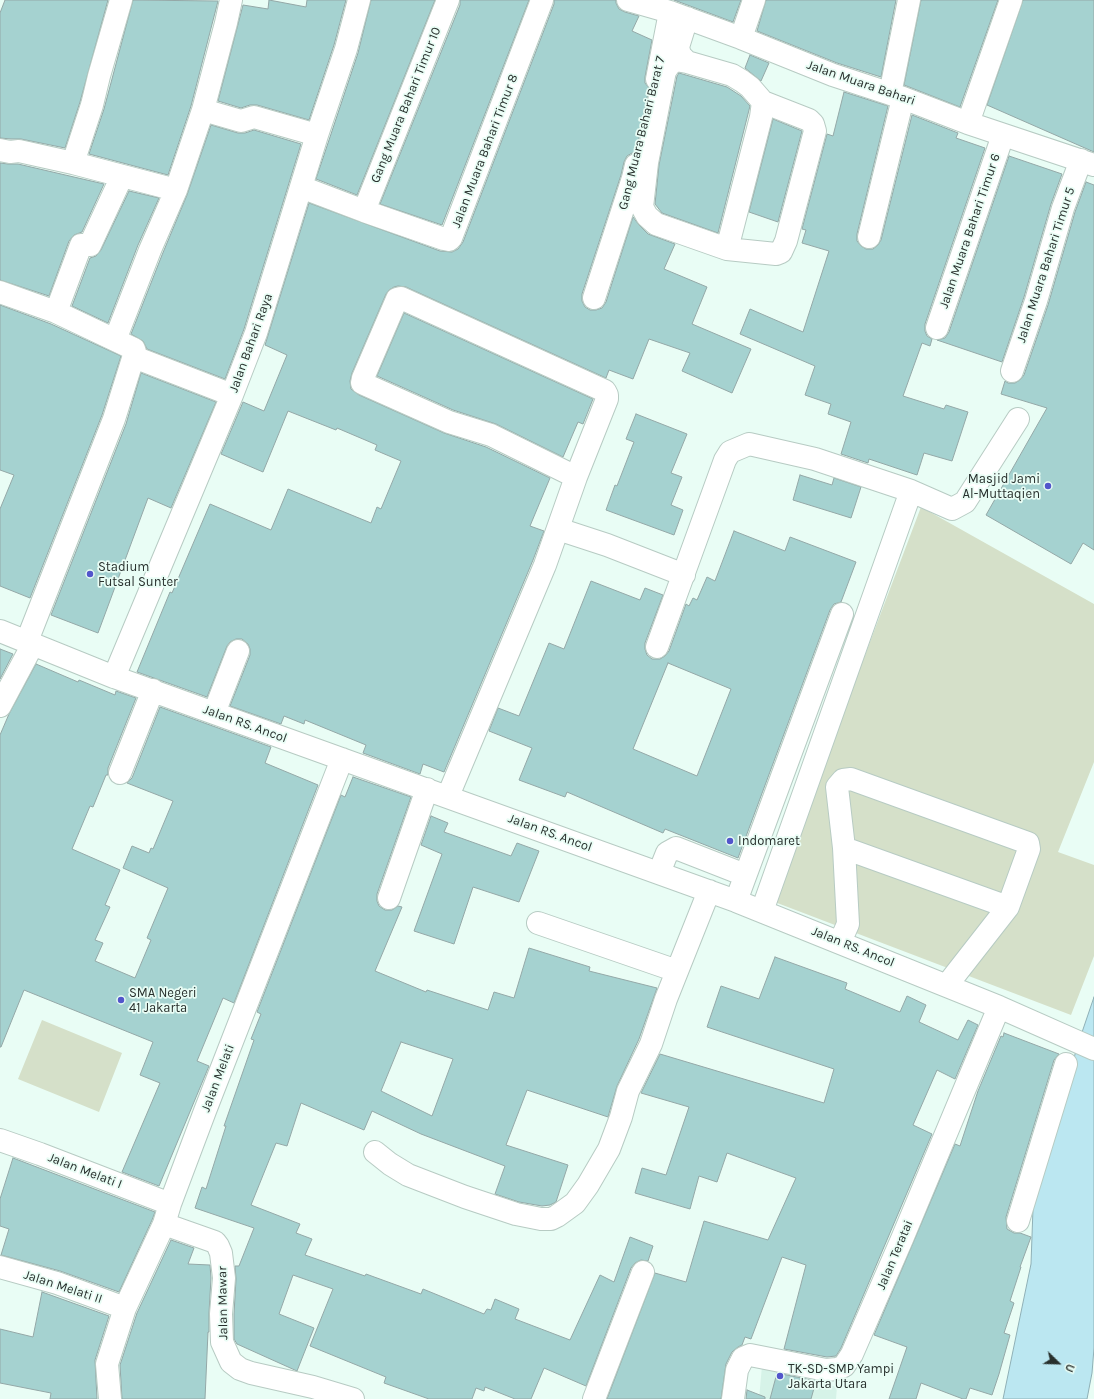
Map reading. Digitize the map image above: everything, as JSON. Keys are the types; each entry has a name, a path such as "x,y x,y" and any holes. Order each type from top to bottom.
{"street":[{"path":"73,163 92,105 98,76 121,0"},
{"path":"115,340 150,250 176,190 203,110 231,0"},
{"name":"Jalan Bahari Raya","path":"114,677 232,395 256,333 317,135 346,49 359,0"},
{"name":"Gang Muara Bahari Timur 10","path":"364,211 448,0"},
{"name":"Jalan Muara Bahari Timur 8","path":"364,211 449,240 451,238 542,0"},
{"name":"Jalan Muara Bahari","path":"628,0 678,15 741,38 833,75 896,96 968,123 1087,162"},
{"path":"741,38 754,0"},
{"path":"869,237 896,96 909,0"},
{"path":"968,123 1011,0"},
{"path":"678,15 678,47 680,55 687,62"},
{"name":"Gang Muara Bahari Barat 7","path":"594,298 633,178 652,102 678,15"},
{"path":"676,60 687,62 732,75 750,87 763,102 809,120 813,124 815,131 786,241 781,252 776,254 727,249 656,224 642,207 646,163 666,71 670,64 676,60"},
{"path":"727,249 761,117 763,102"},
{"path":"203,110 241,122 254,116 317,135"},
{"name":"Jalan Muara Bahari Timur 6","path":"937,328 1003,135"},
{"path":"0,150 10,152 19,151 73,163 176,190"},
{"name":"Jalan Muara Bahari Timur 5","path":"1012,371 1036,301 1063,208 1087,162"},
{"path":"56,312 81,245 90,245 122,176"},
{"path":"301,187 364,211"},
{"path":"0,292 56,312 134,349 135,352 114,418 30,643 0,706"},
{"path":"448,796 545,565 576,477 607,399 606,392 401,298 397,299 362,383 449,422 491,435 576,477"},
{"path":"134,357 232,395"},
{"path":"657,648 725,460 730,452 749,444 814,459 911,491 952,509 965,502 1018,419"},
{"path":"762,910 911,491"},
{"path":"558,529 607,545 684,575"},
{"path":"736,901 842,614"},
{"name":"Jalan RS. Ancol","path":"0,632 114,677 762,910 999,1007 1085,1045"},
{"path":"214,713 238,651"},
{"path":"120,773 153,690"},
{"name":"Jalan Melati","path":"110,1399 107,1364 125,1308 167,1214 205,1111 342,759"},
{"path":"840,942 848,924 844,848 837,787 843,780 851,779 1028,843 1029,849 1008,907 947,986"},
{"path":"389,898 427,789"},
{"path":"659,873 667,853 676,848 745,875"},
{"path":"844,848 1008,907"},
{"path":"375,1152 390,1164 408,1175 465,1197 516,1214 541,1219 551,1219 574,1203 588,1185 609,1149 621,1117 628,1091 651,1044 677,971 709,890"},
{"path":"538,923 677,971"},
{"name":"Jalan Teratai","path":"733,1399 737,1370 743,1358 750,1355 826,1370 837,1369 844,1366 852,1354 899,1246 999,1007"},
{"path":"1018,1220 1066,1064"},
{"name":"Jalan Melati I","path":"0,1140 40,1154 167,1214"},
{"name":"Jalan Mawar","path":"167,1214 215,1242 218,1246 221,1253 224,1278 221,1314 222,1342 231,1362 240,1369 312,1393 353,1399"},
{"name":"Jalan Melati II","path":"0,1267 57,1283 125,1308"},
{"path":"594,1399 643,1272"}],"shaded area":[{"path":"921,507 1094,604 1094,762 1058,852 1094,865 1094,956 1071,1015 772,901"},
{"path":"42,1020 122,1053 99,1112 18,1079"},
{"name":"TK-SD-SMP Yampi Jakarta Utara","path":"762,1366 837,1387 836,1399 759,1399"}],"water":[{"path":"1094,997 1094,1348 1092,1373 1087,1399 1003,1399 1031,1264 1033,1208 1077,1047"}],"building":[{"path":"5,0 108,0 80,102 65,148 21,139 0,138 0,13"},
{"path":"133,0 218,1 191,106 168,175 89,154 104,109"},
{"path":"269,0 306,7 307,0 346,0 334,45 309,120 257,105 250,105 241,108 218,101 243,5 268,9"},
{"path":"371,0 435,0 357,195 316,179 358,53"},
{"path":"460,0 529,0 442,225 380,204 460,5"},
{"path":"554,0 616,0 619,9 639,16 632,31 652,40 645,77 645,83 649,88 636,153 632,153 627,156 624,162 582,294 582,301 585,307 590,310 602,308 606,302 633,217 648,234 675,244 664,269 707,287 692,324 751,349 732,393 682,371 690,353 649,339 633,379 609,370 606,378 406,287 394,287 386,294 352,373 350,381 351,389 359,395 444,433 486,447 550,478 530,526 544,531 444,772 423,764 420,774 363,753 366,745 305,720 304,724 284,716 281,724 230,706 250,655 248,644 242,639 236,639 230,642 227,646 207,697 137,672 170,592 172,593 210,504 271,530 288,489 371,523 377,507 381,509 401,461 375,450 377,445 337,428 336,430 288,411 263,472 221,454 243,402 264,411 287,355 265,345 309,203 440,251 452,252 458,249 463,242 554,4"},
{"path":"674,0 741,0 733,22"},
{"path":"766,0 896,0 881,77 837,63 757,31"},
{"path":"921,0 998,0 960,107 904,85"},
{"path":"1023,0 1094,0 1094,152 987,105"},
{"path":"750,55 769,63 761,81 745,68"},
{"path":"679,73 727,87 741,96 750,106 718,233 662,213 655,204 659,165 677,76"},
{"path":"844,92 888,106 857,234 857,241 866,249 873,249 881,240 912,115 958,133 956,138 985,148 925,324 927,336 932,339 930,346 922,343 903,396 944,409 946,405 968,412 952,461 924,453 917,475 869,459 868,463 841,454 851,422 828,414 831,404 805,395 815,366 740,334 750,309 803,332 829,251 802,243 806,230 802,229 827,134 833,136"},
{"path":"773,119 802,131 778,222 749,212"},
{"path":"211,125 238,133 245,133 254,130 301,144 244,329 225,379 147,349 143,341 131,334 187,195"},
{"path":"1009,156 1062,174 1051,204 1024,297 1002,362 937,340 945,338 949,332"},
{"path":"0,163 18,164 104,184 82,232 74,235 69,241 49,296 0,280"},
{"path":"1086,182 1094,185 1094,550 1083,543 1071,564 986,515 1047,408 1001,394 1005,381 1008,383 1015,383 1024,375 1048,305 1075,212"},
{"path":"129,191 159,198 138,245 108,323 72,306 90,258 96,256 101,250"},
{"path":"0,305 51,324 121,356 102,415 30,598 0,586 0,509 14,475 0,470"},
{"path":"404,313 593,399 583,424 578,422 563,457 496,424 453,410 377,376"},
{"path":"141,373 216,402 171,508 148,498 98,633 51,615 126,424"},
{"path":"636,414 687,434 671,473 682,477 671,505 683,510 674,535 606,510 634,442 626,439"},
{"path":"800,475 832,485 834,478 861,487 851,518 793,500"},
{"path":"734,531 785,551 790,537 856,562 841,602 834,604 830,610 738,858 665,829 663,833 567,792 565,797 519,780 532,748 489,731 498,708 519,716 549,643 564,649 591,581 640,600 645,588 663,595 645,643 647,655 652,659 660,659 669,651 686,604 689,606 693,598 697,600 707,577 715,581","holes":["668,663 731,689 697,776 633,749"]},
{"path":"0,649 13,654 0,679"},
{"path":"36,664 78,682 79,680 115,695 116,691 136,698 108,768 108,775 106,775 93,807 90,806 72,849 120,870 105,905 110,907 95,940 103,943 95,961 135,978 151,940 147,938 168,888 123,868 132,846 149,853 151,848 153,849 173,801 127,783 132,778 160,707 271,747 265,763 318,785 234,1003 223,998 197,1061 209,1066 159,1186 122,1172 160,1083 140,1075 153,1042 24,990 0,1047 0,735 9,714"},
{"path":"353,777 411,797 377,894 379,906 385,910 392,910 398,906 402,907 375,971 426,992 427,990 488,1010 494,992 514,998 529,948 590,967 589,971 657,988 639,1039 617,1086 608,1117 527,1090 506,1145 568,1165 556,1202 550,1205 542,1206 519,1202 495,1194 505,1166 421,1134 372,1111 364,1130 301,1103 287,1146 276,1143 251,1205 300,1224 296,1233 312,1239 305,1255 365,1276 366,1274 421,1294 423,1289 484,1314 487,1309 491,1310 495,1299 519,1309 515,1319 570,1340 600,1275 614,1282 630,1237 653,1246 648,1261 641,1260 635,1263 631,1268 586,1386 544,1368 531,1399 515,1399 485,1387 484,1391 476,1388 472,1399 429,1399 384,1383 386,1377 310,1346 333,1289 293,1275 279,1314 314,1328 297,1371 237,1344 234,1339 235,1266 239,1266 254,1228 195,1208 202,1187 206,1189 226,1126 224,1126 254,1040 251,1039 261,1014 257,1012 341,795 345,797","holes":["401,1042 453,1059 432,1116 381,1091"]},
{"path":"431,816 448,823 444,832 511,856 517,843 539,851 519,902 473,887 454,944 414,931 442,854 421,845"},
{"path":"775,957 847,983 845,989 900,1012 907,996 926,1005 919,1022 958,1040 968,1020 978,1025 955,1079 937,1070 913,1125 932,1134 841,1348 836,1356 827,1357 784,1349 806,1265 782,1257 751,1339 745,1337 742,1345 732,1352 726,1364 721,1399 607,1399 655,1273 686,1282 704,1221 768,1240 796,1178 727,1153 717,1182 699,1176 690,1209 635,1193 642,1168 666,1175 689,1107 641,1093 660,1054 824,1103 834,1069 707,1027 721,986 759,999"},
{"path":"1004,1033 1059,1054 1054,1060 1006,1217 1007,1229 1014,1233 1020,1233 1031,1237 1010,1301 1014,1303 1004,1333 1010,1335 999,1374 992,1395 970,1388 966,1399 963,1399 921,1383 916,1399 889,1399 907,1347 874,1335 955,1144 960,1146 978,1091 1001,1036 1003,1037"},
{"path":"13,1158 155,1212 119,1292 60,1271 1,1255 9,1229 0,1226 0,1199"},
{"path":"171,1240 194,1248 188,1264 210,1265 209,1332 205,1399 122,1399 120,1365 137,1313"},
{"path":"42,1292 109,1316 95,1360 97,1399 50,1399 51,1393 0,1383 0,1329 33,1337"},
{"path":"777,1373 816,1381 811,1399 770,1399"},
{"path":"747,1390 765,1397 765,1399 746,1399"}],"place":[{"name":"Masjid Jami Al-Muttaqien","path":"1048,486"},
{"name":"Stadium Futsal Sunter","path":"90,574"},
{"name":"Indomaret","path":"730,841"},
{"name":"SMA Negeri 41 Jakarta","path":"121,1000"},
{"name":"TK-SD-SMP Yampi Jakarta Utara","path":"780,1376"}]}
